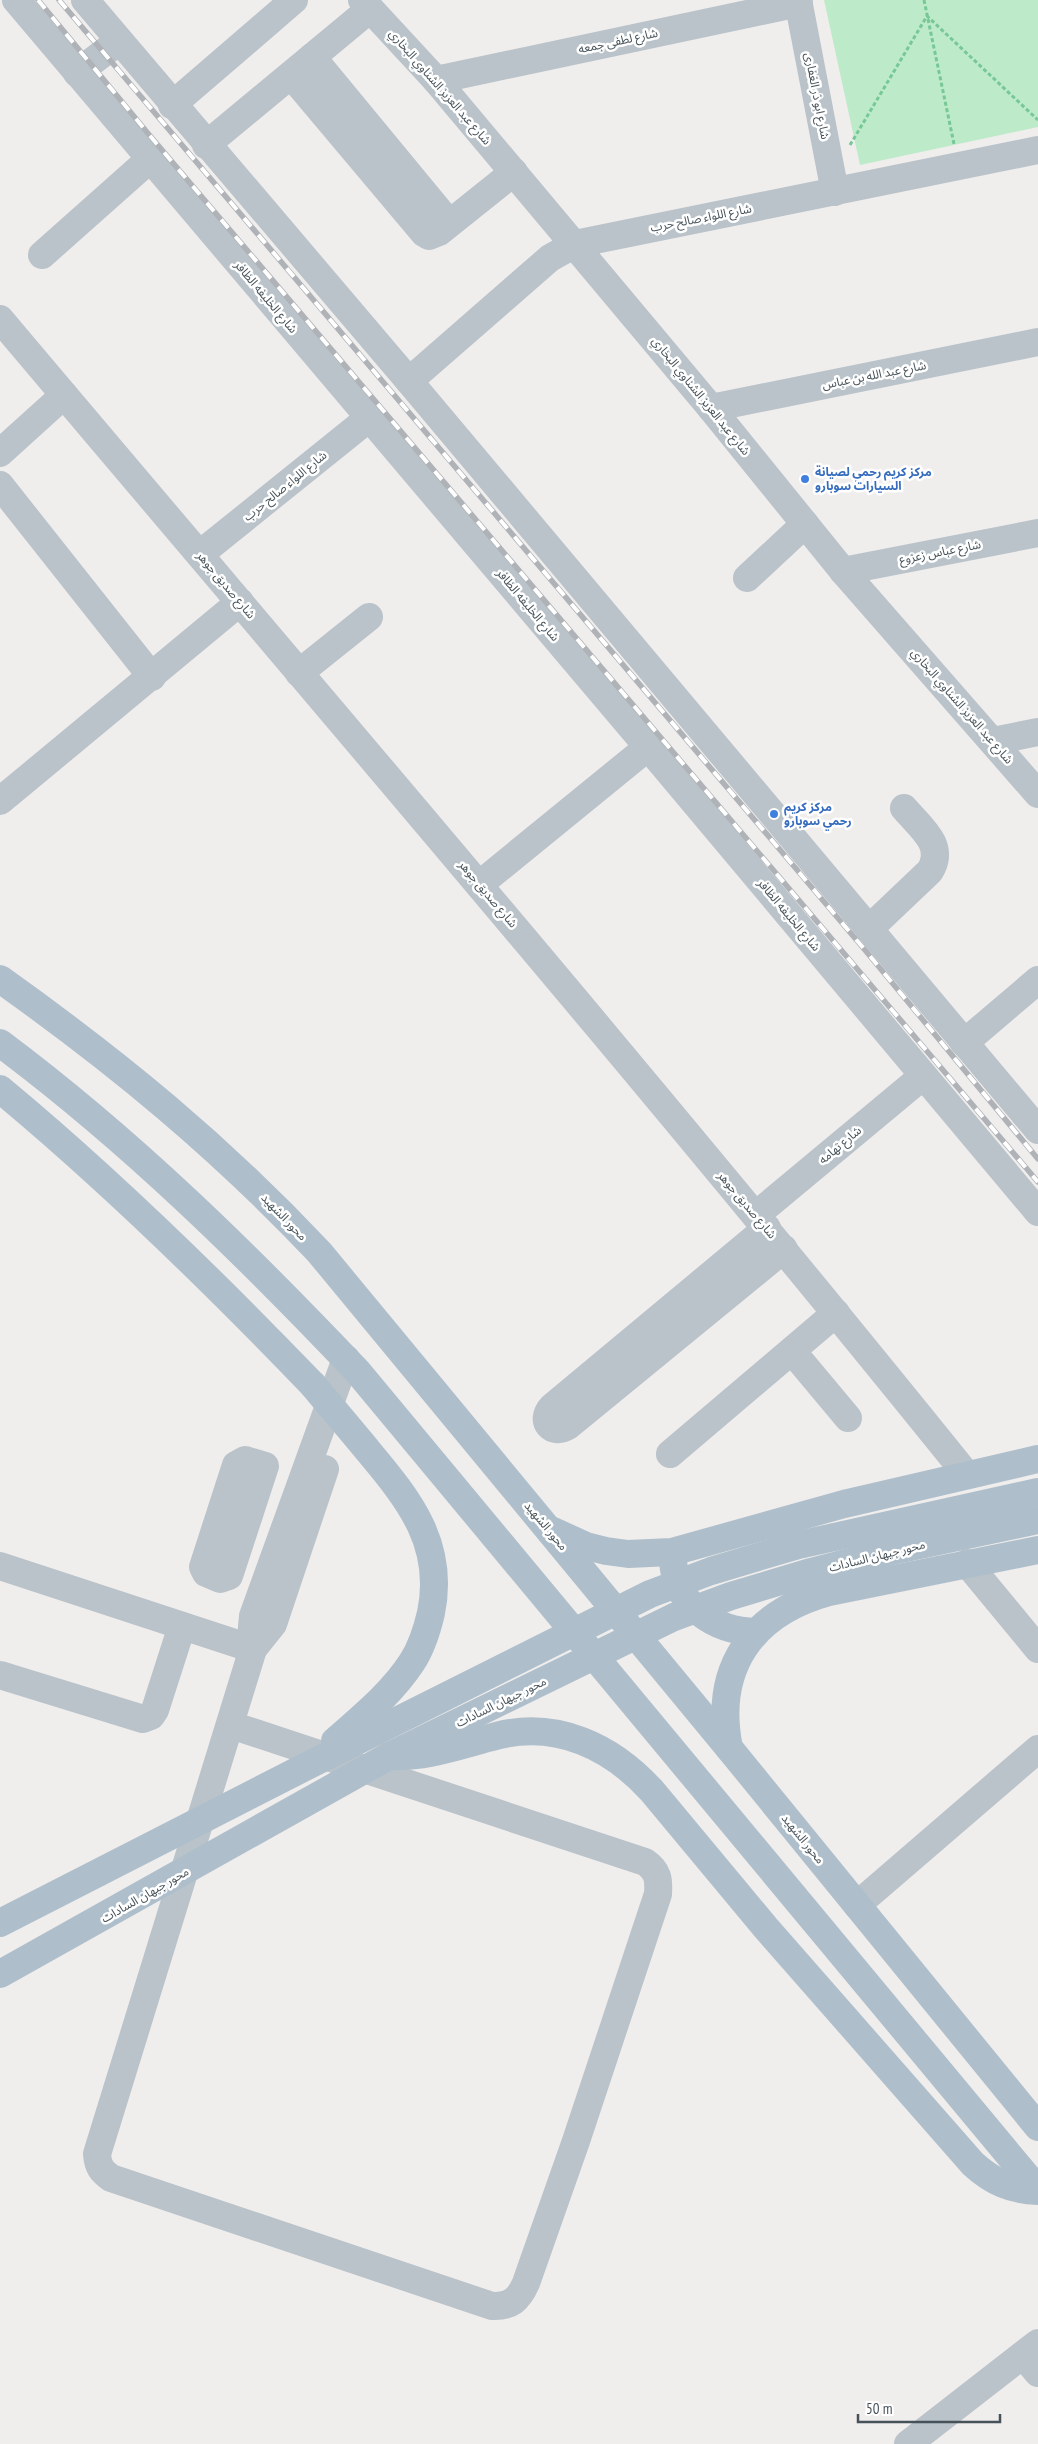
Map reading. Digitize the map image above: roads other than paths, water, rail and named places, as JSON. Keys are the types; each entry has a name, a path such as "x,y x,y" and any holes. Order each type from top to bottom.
{"main road":[{"name":"محور الشهيد","path":"0,979 68,1027 158,1099 237,1169 319,1252 729,1748 1038,2127"},
{"path":"0,1043 89,1113 184,1197 262,1270 352,1365 1038,2191"},
{"path":"0,1089 73,1150 150,1221 313,1385 406,1496 419,1520 429,1547 433,1574 433,1602 426,1634 413,1662 392,1689 304,1767"},
{"path":"547,1527 572,1540 606,1551 628,1554 672,1552 782,1520 967,1475 1038,1460"},
{"path":"0,1923 304,1767 650,1594 711,1571 798,1545 1038,1492"},
{"name":"محور جيهان السادات","path":"0,1974 389,1756 674,1617 723,1599 839,1564 1038,1520"},
{"path":"729,1748 724,1713 728,1687 736,1662 756,1632 780,1612 808,1598 967,1563 1038,1550"},
{"path":"672,1552 677,1580 683,1593 697,1610 714,1623 728,1628 756,1632"},
{"path":"389,1756 430,1754 514,1732 558,1734 586,1741 611,1754 633,1770 766,1928 972,2164 986,2176 1003,2185 1021,2190 1038,2191"}],"street":[{"name":"شارع الخليفه الظافر","path":"16,0 648,746 1038,1212"},
{"path":"85,0 206,145 409,381 1038,1130"},
{"path":"172,105 294,0"},
{"name":"شارع لطفى جمعه","path":"436,80 799,2"},
{"name":"شارع ابو ذر الغفارى","path":"799,2 834,183"},
{"path":"206,145 312,57 366,5"},
{"name":"شارع عبد العزيز الشناوي البخاري","path":"366,5 436,80 711,408 843,571 994,741 1038,794"},
{"path":"77,73 118,41"},
{"path":"312,57 449,223"},
{"path":"291,75 424,233 434,235 514,172"},
{"name":"شارع اللواء صالح حرب","path":"409,381 550,258 575,244 834,183 959,166 1038,150"},
{"path":"42,255 150,159"},
{"name":"شارع صديق جوهر","path":"0,319 200,554 299,674 480,884 769,1231 967,1475"},
{"name":"شارع عبد الله بن عباس","path":"711,408 1038,342"},
{"path":"0,452 64,395"},
{"name":"شارع اللواء صالح حرب","path":"200,554 369,418"},
{"path":"0,485 152,677"},
{"path":"747,578 805,524"},
{"name":"شارع عباس زعزوع","path":"843,571 1038,533"},
{"path":"0,801 152,677 240,602"},
{"path":"299,674 369,616"},
{"path":"994,741 1038,732"},
{"path":"480,884 648,746"},
{"path":"868,929 930,871 934,864 936,855 934,846 904,808"},
{"path":"964,1043 1038,980"},
{"name":"شارع تهامه","path":"643,1348 769,1231 923,1076"},
{"path":"670,1454 836,1313"},
{"path":"792,1351 848,1418"},
{"path":"231,1725 645,1862 654,1869 659,1879 658,1894 573,2150 526,2283 521,2294 513,2303 504,2306 492,2306 237,2221 111,2178 102,2172 98,2164 97,2154 253,1649 251,1627 253,1616 302,1478 352,1365"},
{"path":"253,1649 261,1642 273,1624 352,1365"},
{"path":"265,1466 302,1478"},
{"path":"967,1563 1038,1649"},
{"path":"0,1566 253,1649"},
{"path":"0,1675 143,1719 151,1716 155,1710 182,1626"},
{"path":"857,1905 1038,1749"},
{"path":"908,2444 1033,2357"}],"railway":[{"path":"38,0 151,137 1038,1182"},
{"path":"59,0 865,950 1038,1159"}],"place":[{"name":"مركز كريم رحمي لصيانة السيارات سوبارو","path":"805,479"},
{"name":"مركز كريم رحمي سوبارو","path":"774,814"}]}
